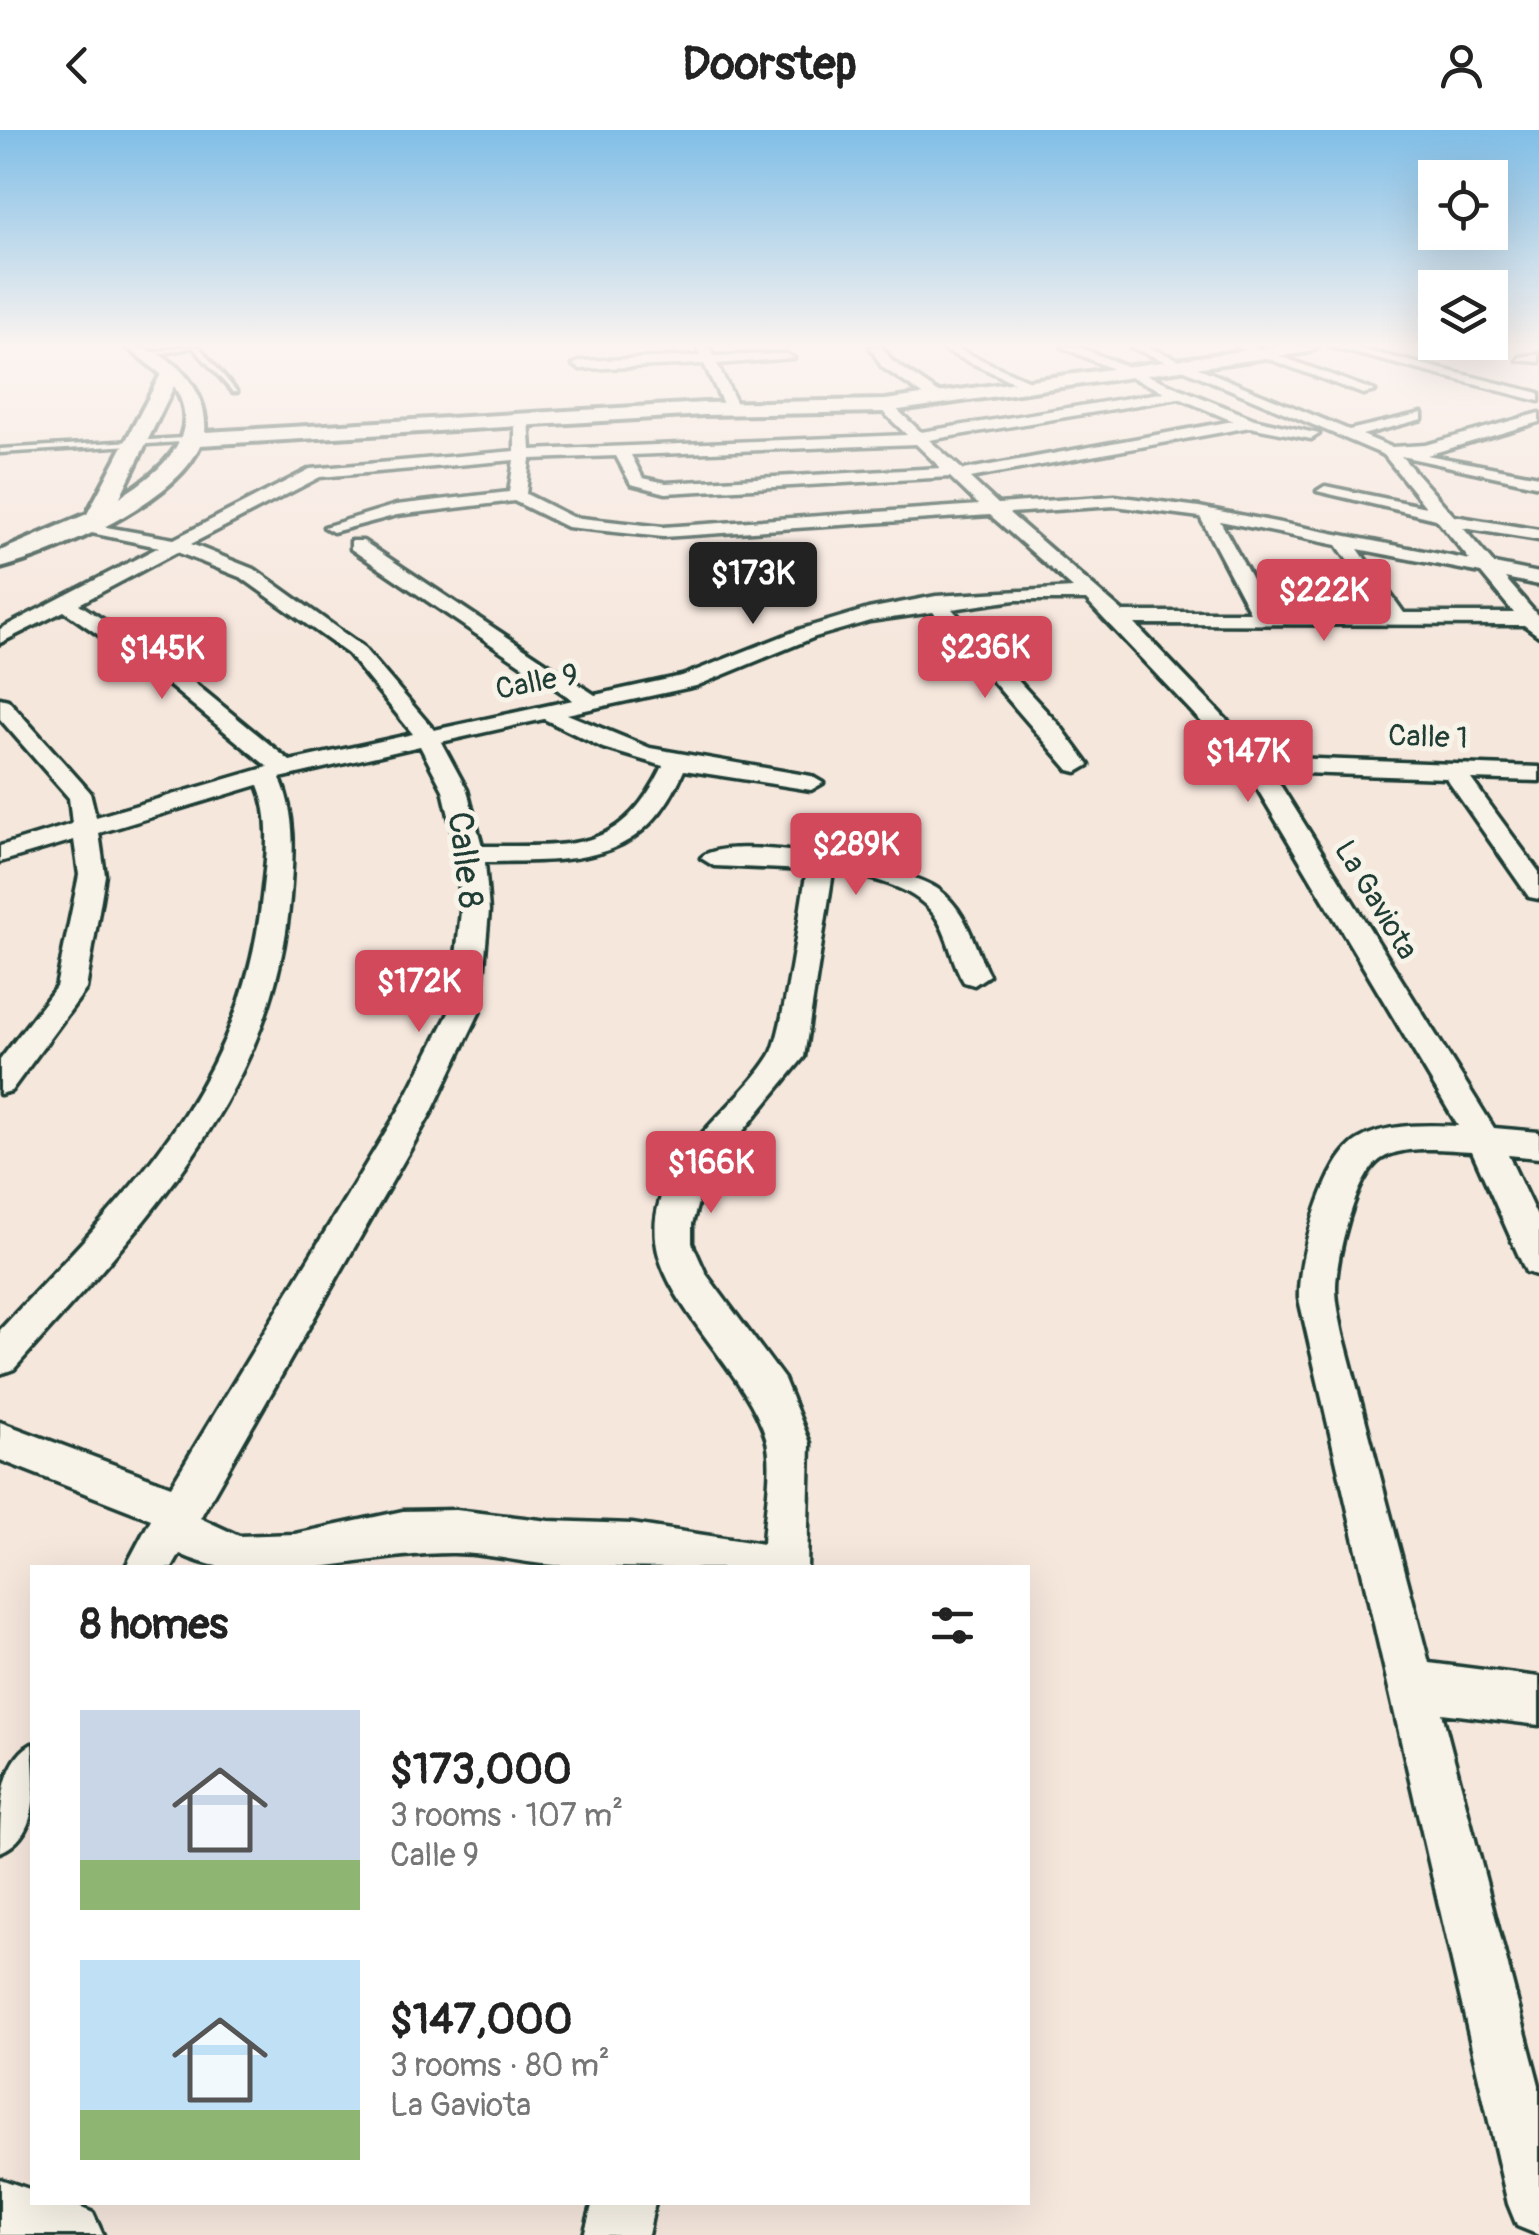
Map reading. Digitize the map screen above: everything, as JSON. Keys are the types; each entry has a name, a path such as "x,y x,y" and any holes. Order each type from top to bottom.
{"street":[{"path":"88,521 133,445"},
{"path":"0,560 149,489 184,459 194,445"},
{"path":"516,496 523,445"},
{"path":"0,638 316,472 524,455 754,445"},
{"name":"La Gaviota","path":"929,445 992,508 1118,618 1255,764 1484,1140 1539,1261"},
{"path":"621,451 637,481 666,488 959,473 1121,445"},
{"path":"1368,445 1539,481"},
{"path":"1376,445 1426,450 1446,445"},
{"path":"1383,448 1491,569 1535,625"},
{"path":"1325,491 1448,519 1539,534"},
{"path":"333,527 396,510 516,496 534,510 559,521 663,532 1115,501 1208,514 1539,579"},
{"path":"1208,514 1263,618"},
{"name":"Calle 8","path":"88,521 176,545 249,574 355,650 426,735 456,790 470,854 475,911 465,1011 414,1113 149,1565"},
{"path":"1343,540 1398,619"},
{"path":"358,544 594,704"},
{"name":"Calle 9","path":"0,854 276,772 426,735 594,704 688,681 808,633 936,602 1016,594 1088,594"},
{"path":"936,602 994,672 1053,732 1077,766"},
{"path":"0,1356 100,1247 207,1110 238,1051 274,931 283,812 276,772 162,668 65,603"},
{"path":"1118,618 1398,619 1535,625"},
{"path":"0,705 81,796 92,875 71,989 0,1083"},
{"path":"549,713 611,747 811,783"},
{"path":"470,854 559,850 610,842 650,814 678,760"},
{"name":"Calle 1","path":"1255,764 1539,774"},
{"path":"1453,771 1539,891"},
{"path":"714,858 821,864 878,872 920,888 950,914 974,975"},
{"path":"784,1565 789,1443 770,1392 691,1283 674,1243 674,1224 685,1185 708,1150 788,1057 821,864"},
{"path":"1539,1146 1484,1140 1389,1143 1367,1149 1352,1167 1340,1196 1317,1286 1324,1334 1539,2204"},
{"path":"0,1441 175,1519 238,1558 295,1556 403,1532 456,1532 549,1543 632,1546 753,1565"},
{"path":"1411,1685 1539,1701"},
{"path":"0,1826 30,1773"},
{"path":"616,2235 623,2205"},
{"path":"0,2210 71,2235"}],"lane":[{"path":"0,451 97,445"}]}
